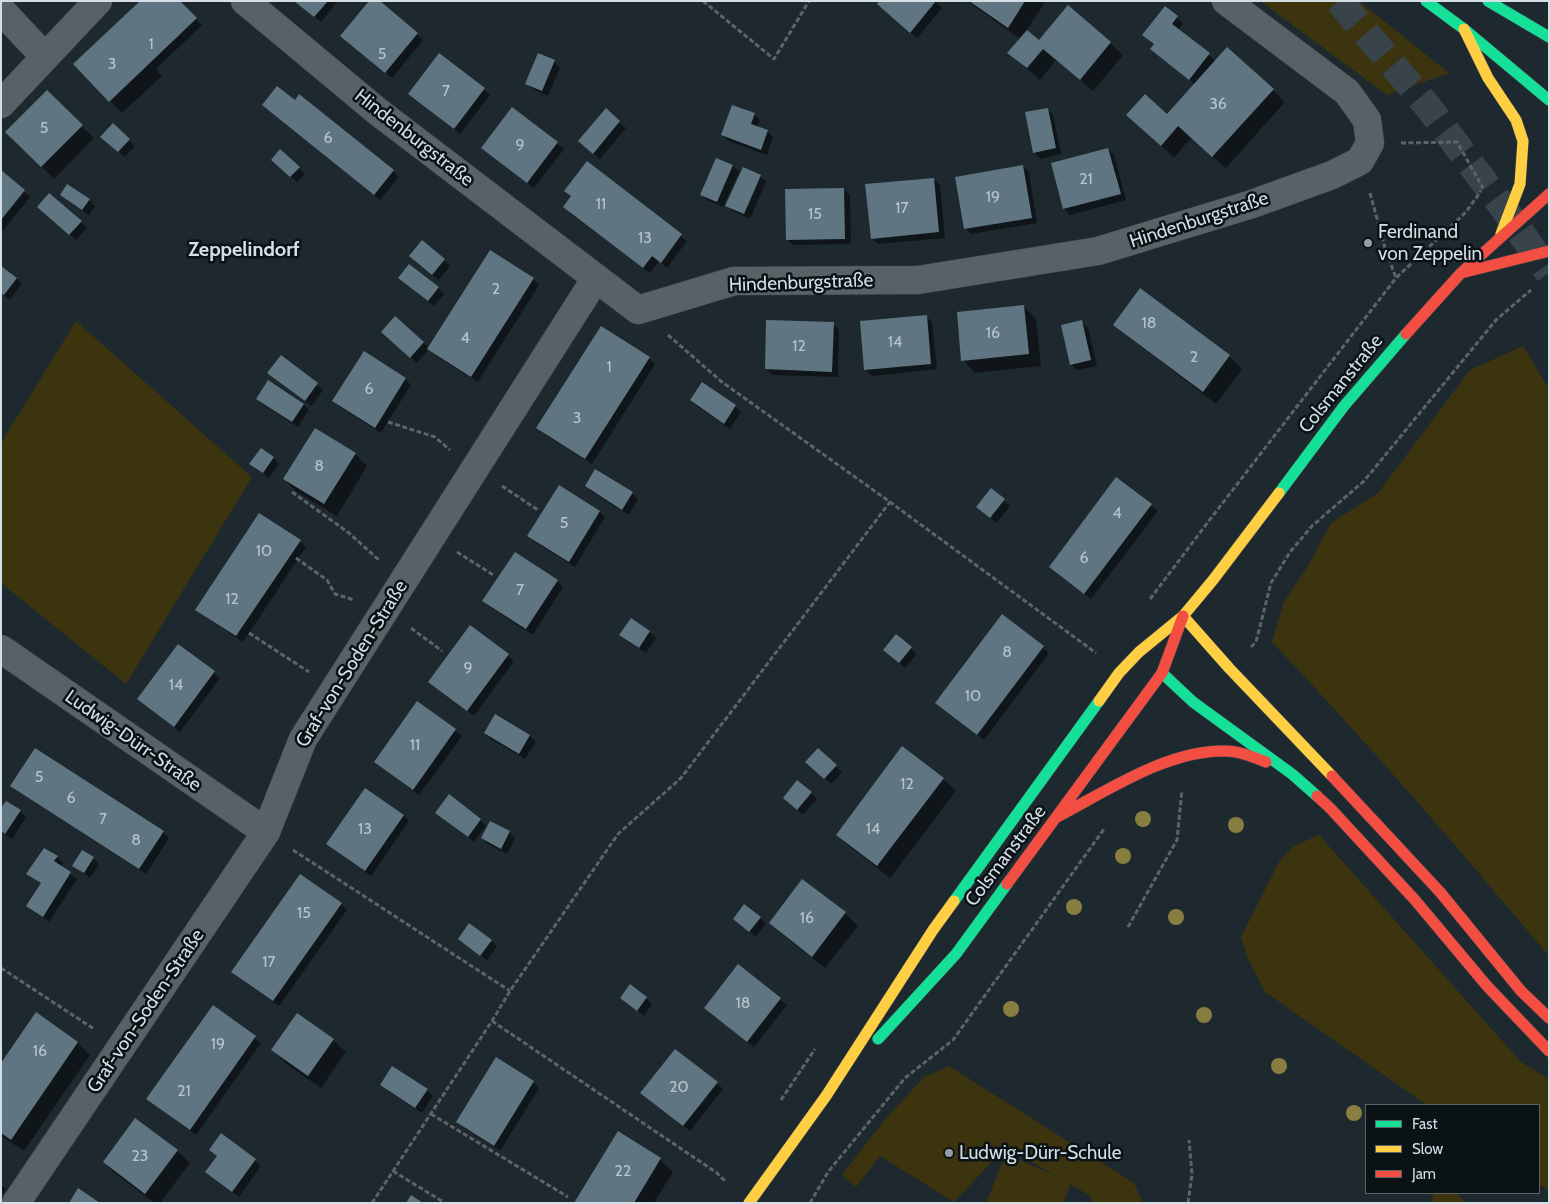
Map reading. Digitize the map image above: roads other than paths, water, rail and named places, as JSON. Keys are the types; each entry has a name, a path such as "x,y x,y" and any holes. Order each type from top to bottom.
{"main road":[{"path":"1426,1 1464,29 1549,100"},
{"path":"1488,1 1549,37"},
{"path":"1519,19 1549,25"},
{"path":"1464,29 1488,78 1516,120 1523,141 1520,184 1499,239"},
{"name":"Colsmanstraße","path":"749,1203 826,1096 933,930 1120,673 1145,657 1183,616 1344,406 1418,319 1461,273 1549,194"},
{"path":"1461,273 1549,251"},
{"path":"1183,616 1440,892 1521,991 1549,1018"},
{"name":"Colsmanstraße","path":"826,1096 956,954 1058,817 1162,673 1183,616"},
{"path":"1145,657 1194,702 1292,774 1330,808 1369,848 1415,900 1487,986 1549,1051"},
{"path":"1058,817 1145,772 1182,758 1202,753 1225,751 1250,756 1292,774"}],"street":[{"path":"1,104 98,1"},
{"name":"Hindenburgstraße","path":"245,1 377,111 638,310 734,281 918,280 1098,251 1252,204 1332,175 1365,152 1367,120 1347,92 1226,1"},
{"path":"1,10 45,57"},
{"name":"Graf-von-Soden-Straße","path":"16,1203 266,832 300,744 596,278"},
{"name":"Ludwig-Dürr-Straße","path":"1,649 266,832"}],"tunnel":[{"path":"1339,1 1429,108 1549,273"}],"place":[{"name":"Ferdinand von Zeppelin","path":"1368,243"},
{"name":"Ludwig-Dürr-Schule","path":"949,1153"}],"district":[{"name":"Zeppelindorf","path":"244,250"}]}
